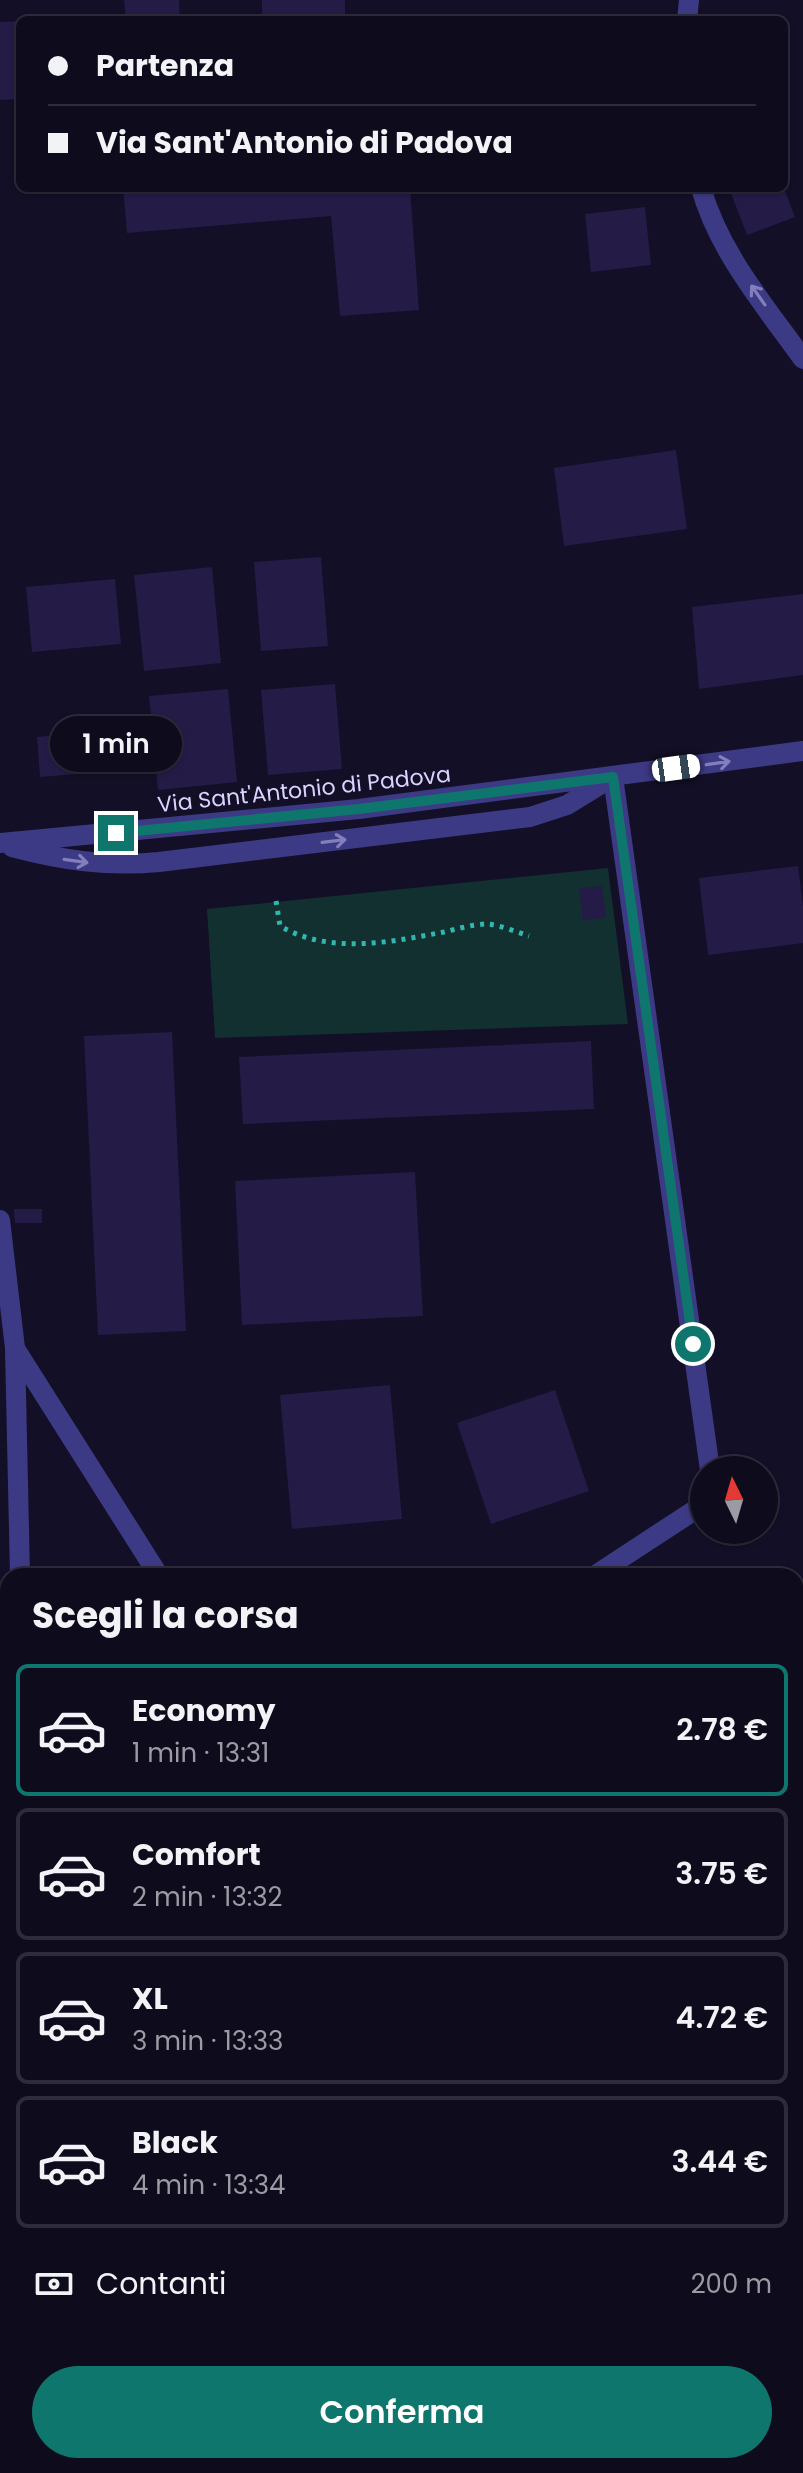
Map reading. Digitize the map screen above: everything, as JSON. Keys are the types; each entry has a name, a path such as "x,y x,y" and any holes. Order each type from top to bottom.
{"street":[{"path":"702,192 709,214 727,249 803,359"},
{"name":"Via Sant'Antonio di Padova","path":"0,843 359,809 803,751"},
{"path":"613,777 708,1456"},
{"name":"Via Sant'Antonio di Padova","path":"0,843 77,862 118,865 159,862 530,817 567,805 613,777"},
{"path":"0,1220 15,1348 20,1568"},
{"path":"15,1348 154,1568"},
{"path":"606,1568 690,1513"}],"path":[{"path":"276,901 280,926 297,936 316,940 346,944 377,943 487,924 529,936"}],"green space":[{"path":"608,868 628,1024 215,1038 207,909"}],"building":[{"path":"124,0 179,0 180,16 126,16"},
{"path":"262,0 345,0 345,16 262,16"},
{"path":"16,21 16,99 0,100 0,22"},
{"path":"123,192 410,192 419,310 340,316 331,216 127,233"},
{"path":"731,192 786,192 795,217 747,235"},
{"path":"645,207 651,265 591,272 585,214"},
{"path":"676,450 687,529 564,546 554,468"},
{"path":"321,557 328,646 261,651 254,562"},
{"path":"212,567 221,663 144,671 134,575"},
{"path":"115,579 121,644 32,652 26,587"},
{"path":"803,594 803,675 699,689 692,607"},
{"path":"335,684 342,769 268,775 261,690"},
{"path":"228,689 237,782 158,790 149,696"},
{"path":"101,716 103,733 123,731 126,770 40,777 37,737 69,734 68,719"},
{"path":"798,866 803,943 708,955 699,878"},
{"path":"602,886 606,917 583,921 579,888"},
{"path":"172,1032 186,1331 98,1335 84,1036"},
{"path":"591,1041 594,1109 243,1124 239,1057"},
{"path":"415,1172 423,1316 242,1325 235,1181"},
{"path":"14,1209 42,1209 42,1223 15,1223"},
{"path":"390,1385 402,1519 292,1529 280,1395"},
{"path":"555,1390 589,1491 491,1524 457,1423"}],"route":[{"path":"116,833 359,809 613,777 693,1344"}]}
